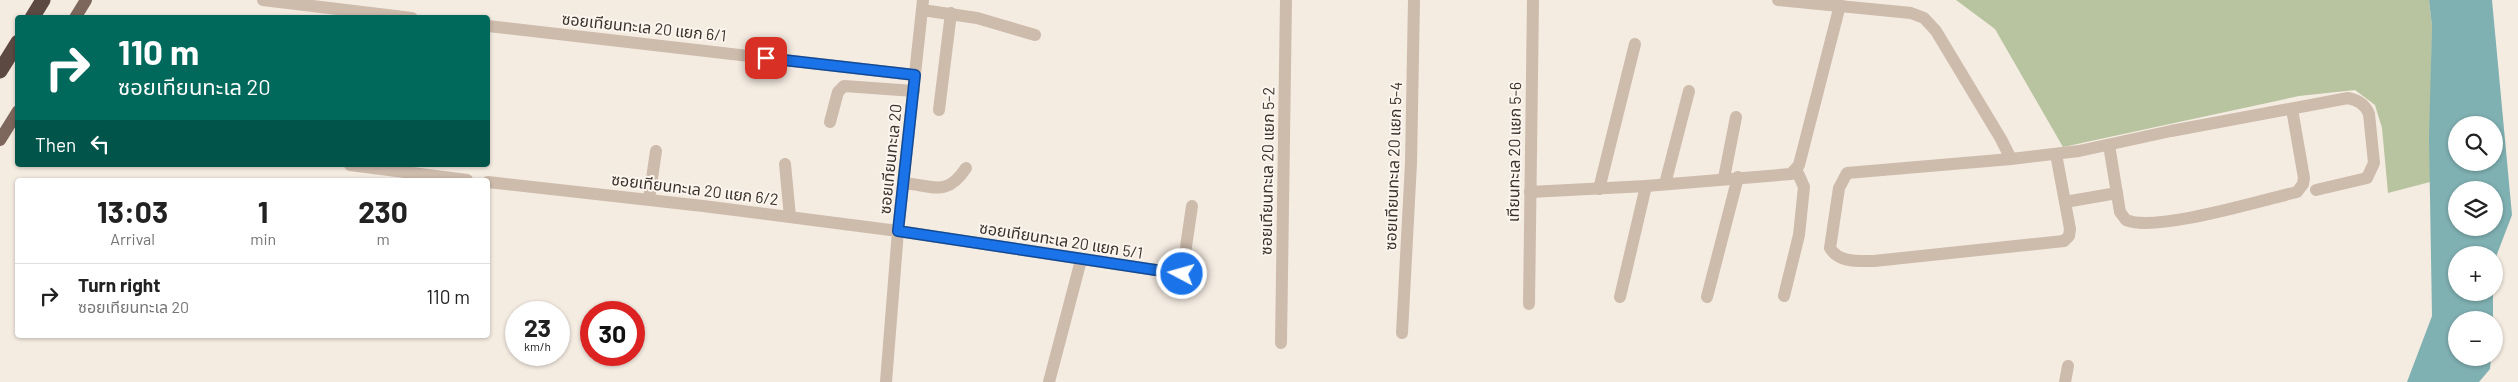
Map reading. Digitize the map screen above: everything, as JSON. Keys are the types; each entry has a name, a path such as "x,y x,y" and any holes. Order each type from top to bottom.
{"highway":[{"path":"34,15 43,0"},
{"path":"0,71 15,47"}],"main road":[{"path":"77,15 86,0"},
{"path":"0,140 15,116"}],"street":[{"path":"263,0 387,15"},
{"name":"ซอยเทียนทะเล 20 แยก 5-2","path":"1281,343 1286,0"},
{"name":"ซอยเทียนทะเล 20 แยก 5-4","path":"1402,332 1411,163 1414,0"},
{"name":"เทียนทะเล 20 แยก 5-6","path":"1529,304 1533,0"},
{"path":"1778,0 1889,10 1924,18 1936,31 2011,159"},
{"path":"923,5 1035,35"},
{"name":"ซอยเทียนทะเล 20","path":"886,382 898,231 923,5"},
{"path":"1784,296 1799,235 1804,187 1796,171 1840,5"},
{"path":"939,110 950,13"},
{"name":"ซอยเทียนทะเล 20 แยก 6/1","path":"490,26 915,75"},
{"path":"1599,189 1635,44"},
{"path":"830,122 838,92 844,86 914,91"},
{"path":"1665,184 1689,90"},
{"path":"2056,154 2070,229 2069,236 2064,241 1874,261 1851,261 1834,254 1830,248 1839,188 1847,173 2056,154 2348,98 2361,103 2369,114 2374,163 2371,173 2367,178 2316,190"},
{"path":"2108,145 2120,212 2126,220 2142,224 2184,218 2297,192 2303,184 2304,178 2292,108"},
{"path":"1724,178 1736,117"},
{"path":"649,199 656,151"},
{"path":"785,164 790,217"},
{"path":"366,167 451,178"},
{"path":"904,183 944,188 954,184 966,168"},
{"path":"1530,192 1646,186 1738,177 1777,176 1792,174 1796,171"},
{"path":"1707,297 1738,177"},
{"name":"ซอยเทียนทะเล 20 แยก 6/2","path":"490,182 649,199 898,231"},
{"path":"1620,297 1646,186"},
{"path":"2065,202 2117,193"},
{"name":"ซอยเทียนทะเล 20 แยก 5/1","path":"898,231 1182,274 1192,206"},
{"path":"1049,382 1081,260"},
{"path":"2066,382 2068,366"}],"green space":[{"path":"1956,0 2429,0 2432,26 2430,182 2388,193 2382,128 2375,105 2355,90 2299,96 2063,147 1995,29"}],"water":[{"path":"2429,0 2492,0 2503,116 2448,116 2448,171 2503,171 2503,118 2512,215 2500,246 2448,246 2448,301 2493,301 2493,311 2448,311 2448,366 2490,366 2490,369 2479,382 2407,382 2432,316 2429,137 2432,26"}],"route":[{"path":"766,58 915,75 898,231 1182,274"}]}
